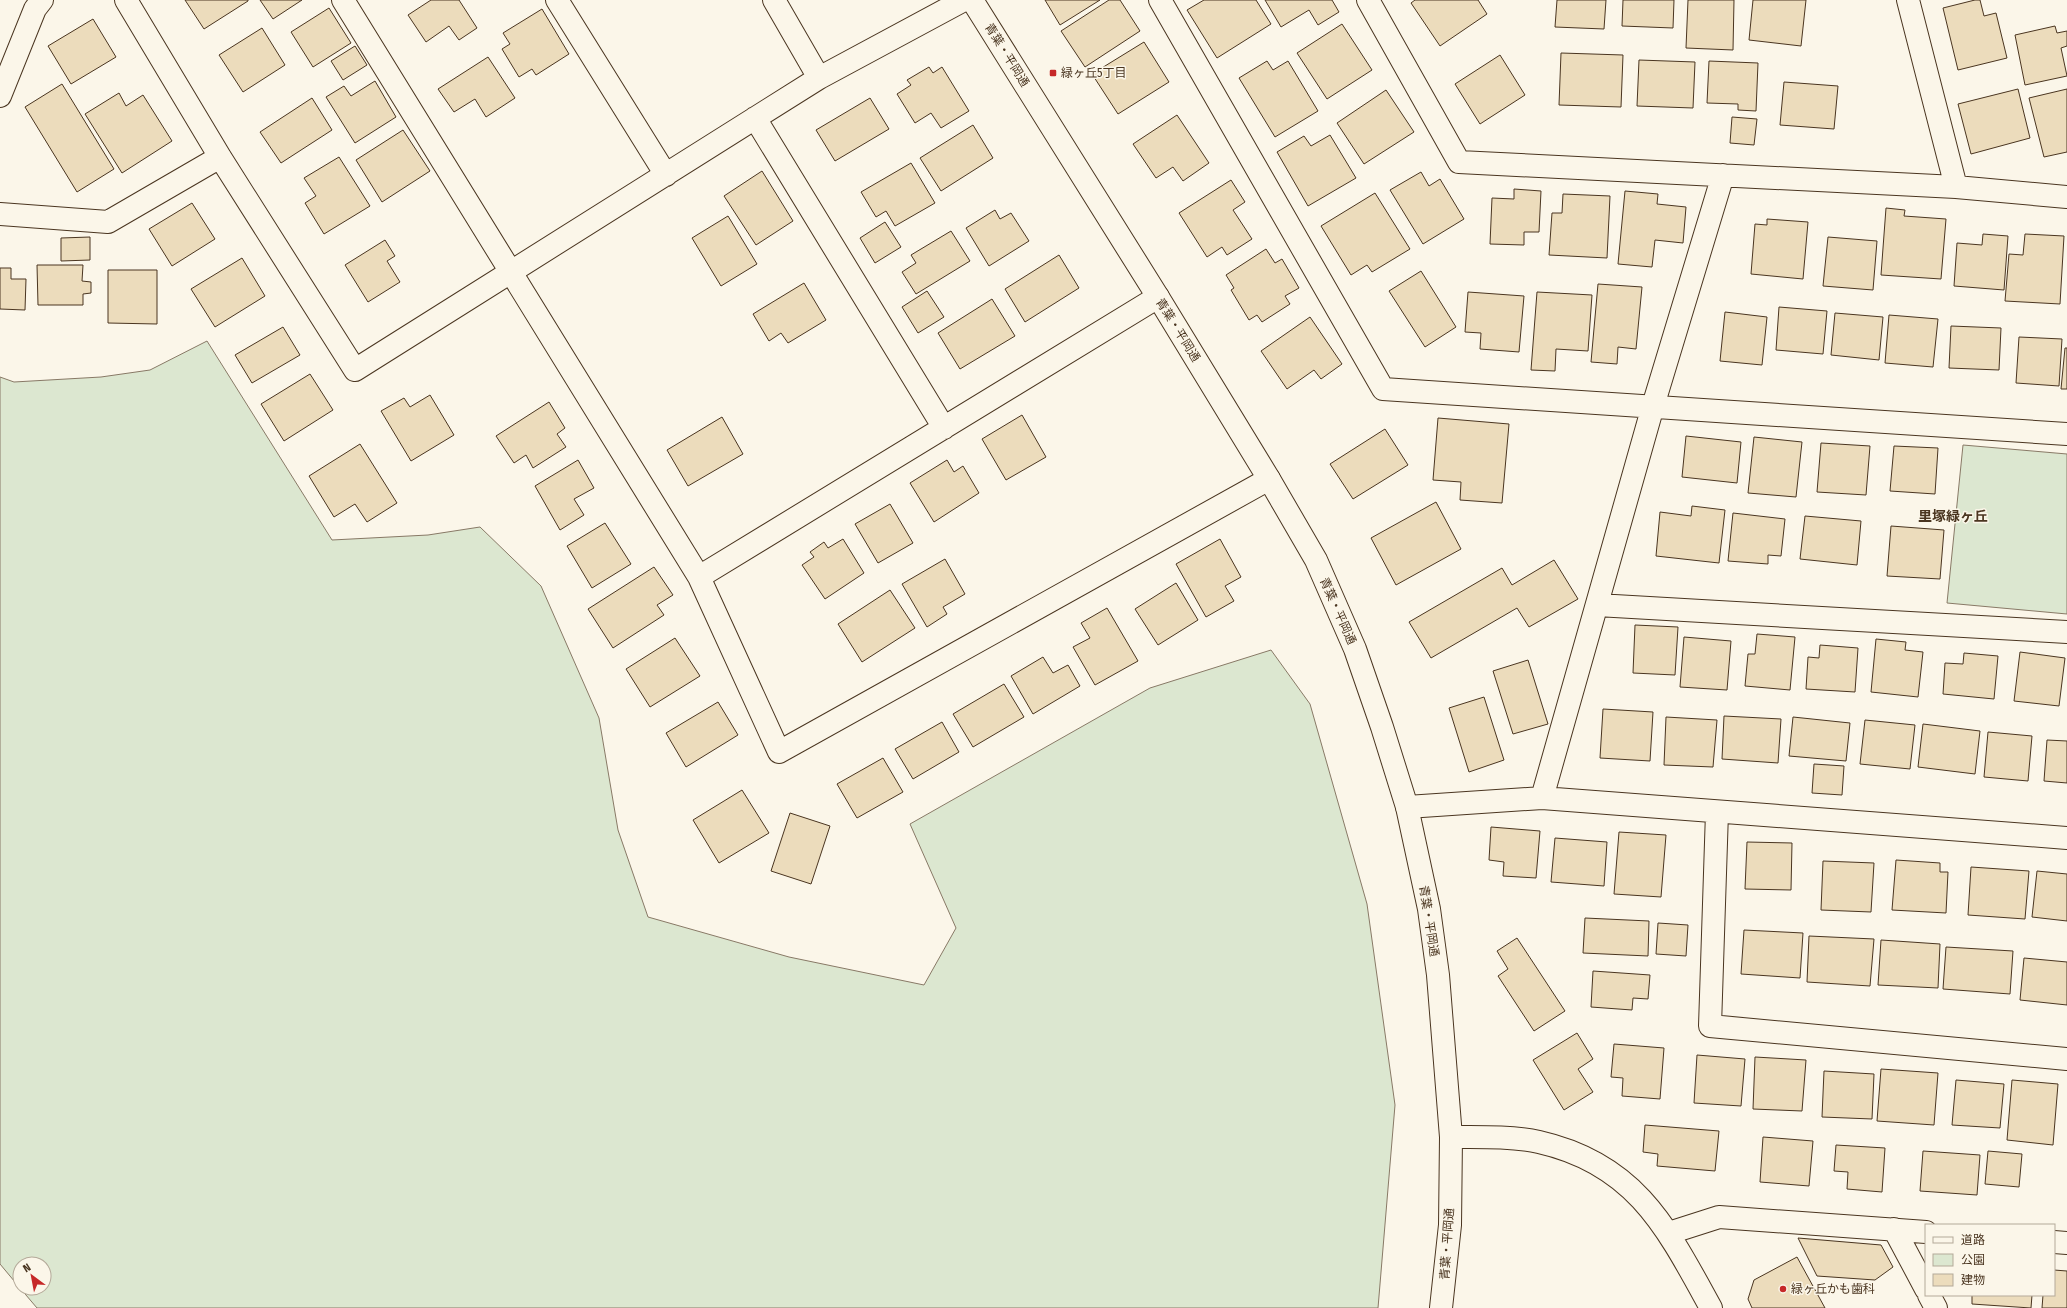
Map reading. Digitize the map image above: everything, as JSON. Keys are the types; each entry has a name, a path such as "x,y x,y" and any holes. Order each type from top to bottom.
{"street":[{"path":"0,96 35,9 42,0"},
{"path":"126,0 220,157 355,370 819,78 964,0"},
{"path":"343,0 699,577 779,752 1269,479"},
{"path":"557,0 666,175"},
{"path":"774,0 819,78"},
{"name":"青葉・平岡通","path":"972,0 1158,297 1269,479 1316,560 1355,649 1382,727 1407,807 1429,909 1438,974 1452,1137 1450,1225 1441,1308"},
{"path":"1160,0 1383,389 2067,434"},
{"path":"1368,0 1458,162 1956,187 2067,197"},
{"path":"1908,0 1956,187"},
{"path":"755,118 944,428"},
{"path":"0,214 108,222 220,157"},
{"path":"1542,798 1653,406 1723,175"},
{"path":"699,577 1158,297"},
{"path":"1597,605 2067,632"},
{"path":"1407,807 1542,798 2067,838"},
{"path":"1717,812 1710,1026 2067,1059"},
{"path":"1452,1137 1500,1138 1538,1142 1579,1154 1614,1174 1650,1208 1669,1233 1711,1308"},
{"path":"1669,1233 1719,1216 1925,1232"},
{"path":"1894,1230 1925,1287"},
{"path":"2055,1242 2067,1242"},
{"path":"1930,1296 1936,1308"}],"green space":[{"path":"207,341 332,540 428,535 480,527 541,586 599,718 618,830 648,917 789,957 924,985 956,928 910,824 1150,688 1271,650 1310,704 1367,904 1395,1105 1378,1308 37,1308 27,1296 52,1296 52,1256 12,1256 12,1278 0,1264 0,377 14,382 101,377 150,370"},
{"path":"1963,445 2067,454 2067,614 1947,603"}],"building":[{"path":"185,0 248,0 248,1 204,29"},
{"path":"260,0 302,0 273,19"},
{"path":"431,0 459,0 477,28 459,40 449,26 426,42 408,15"},
{"path":"1045,0 1100,0 1060,25"},
{"path":"1109,0 1120,0 1140,31 1085,67 1061,31"},
{"path":"1204,0 1256,0 1271,24 1217,58 1187,10"},
{"path":"1265,0 1332,0 1339,12 1318,25 1309,10 1281,27"},
{"path":"1415,0 1478,0 1487,14 1440,46 1411,3"},
{"path":"1557,0 1606,0 1604,29 1555,27"},
{"path":"1623,0 1674,0 1673,28 1622,26"},
{"path":"1688,0 1734,0 1733,50 1686,48"},
{"path":"1753,0 1806,0 1801,46 1749,40"},
{"path":"1980,0 1984,16 1996,13 2007,58 1958,70 1943,8"},
{"path":"329,8 351,43 313,67 291,32"},
{"path":"542,9 569,54 536,75 532,69 519,77 502,49 510,44 503,33"},
{"path":"93,19 116,57 71,84 48,46"},
{"path":"1342,24 1372,70 1327,99 1297,53"},
{"path":"2055,26 2057,33 2067,31 2067,46 2061,48 2067,76 2025,85 2015,35"},
{"path":"262,28 285,65 243,92 219,55"},
{"path":"1144,42 1169,82 1118,114 1092,74"},
{"path":"355,46 367,65 343,80 331,61"},
{"path":"1561,53 1623,55 1621,107 1559,105"},
{"path":"1500,55 1525,95 1480,124 1455,84"},
{"path":"488,57 515,98 486,117 475,99 454,112 438,89"},
{"path":"1639,60 1695,62 1693,108 1637,106"},
{"path":"1267,61 1273,70 1288,61 1318,111 1275,137 1239,78"},
{"path":"1709,61 1758,63 1756,111 1738,110 1738,104 1707,103"},
{"path":"929,67 933,73 942,67 969,111 941,128 931,113 915,123 897,94 911,85 907,80"},
{"path":"375,81 396,117 355,143 326,97 344,86 351,96"},
{"path":"1784,82 1838,86 1834,129 1780,125"},
{"path":"62,84 114,169 77,192 25,107"},
{"path":"2018,89 2030,138 1971,154 1958,104"},
{"path":"2067,89 2067,152 2044,157 2029,98"},
{"path":"1386,90 1414,132 1364,164 1337,123"},
{"path":"119,93 126,106 143,95 172,141 122,173 85,114"},
{"path":"312,98 332,130 281,163 260,132"},
{"path":"870,98 889,129 835,161 816,130"},
{"path":"1177,115 1209,163 1183,181 1173,167 1156,178 1133,144"},
{"path":"1732,117 1757,119 1754,145 1730,143"},
{"path":"973,125 993,158 941,191 920,158"},
{"path":"403,130 430,171 382,202 356,160"},
{"path":"1330,135 1356,178 1308,206 1277,152 1304,136 1311,146"},
{"path":"339,157 370,206 324,234 305,203 316,196 304,178"},
{"path":"911,163 935,203 895,226 886,211 876,217 861,192"},
{"path":"762,171 793,221 756,245 724,196"},
{"path":"1421,172 1429,186 1440,179 1464,219 1423,244 1390,190"},
{"path":"1231,180 1245,202 1233,210 1252,239 1227,255 1222,247 1207,257 1179,213"},
{"path":"1514,189 1541,191 1539,232 1524,232 1524,245 1490,244 1492,198 1514,199"},
{"path":"1625,191 1658,194 1657,204 1686,207 1683,243 1655,240 1652,267 1618,264"},
{"path":"1375,193 1410,249 1372,272 1367,265 1351,275 1321,226"},
{"path":"1563,194 1610,196 1607,258 1549,255 1552,213 1562,213"},
{"path":"192,203 215,239 172,266 149,229"},
{"path":"1886,208 1905,210 1904,216 1946,219 1941,279 1881,275"},
{"path":"995,210 1000,219 1011,213 1029,241 989,266 966,228"},
{"path":"728,216 757,264 721,286 692,238"},
{"path":"1767,219 1808,222 1803,279 1751,274 1755,224 1767,225"},
{"path":"885,222 901,247 875,263 860,238"},
{"path":"951,231 970,261 916,294 902,272 916,263 911,255"},
{"path":"1983,234 2008,236 2004,290 1954,286 1957,243 1982,245"},
{"path":"2025,234 2064,236 2060,304 2005,301 2009,254 2023,255"},
{"path":"90,237 90,260 61,261 61,238"},
{"path":"1828,237 1877,241 1873,290 1823,286"},
{"path":"385,240 395,256 387,261 400,282 368,302 345,265"},
{"path":"1266,249 1275,263 1282,259 1299,288 1285,296 1290,304 1262,322 1257,315 1249,320 1231,290 1234,288 1226,275"},
{"path":"1059,255 1079,288 1025,322 1005,289"},
{"path":"242,258 265,296 215,327 191,289"},
{"path":"37,265 83,265 82,281 91,282 91,293 83,294 83,305 38,305"},
{"path":"0,268 11,268 11,279 26,279 25,310 0,309"},
{"path":"108,270 157,270 157,324 108,323"},
{"path":"1421,271 1456,327 1425,347 1389,291"},
{"path":"804,283 826,320 788,343 781,333 769,341 753,314"},
{"path":"1598,284 1642,287 1636,349 1618,347 1617,364 1591,362"},
{"path":"927,291 944,317 918,333 902,307"},
{"path":"1468,292 1524,296 1519,352 1480,349 1481,333 1465,332"},
{"path":"1537,292 1592,295 1588,351 1556,349 1555,371 1531,370"},
{"path":"992,299 1015,336 960,369 938,333"},
{"path":"1779,307 1827,311 1823,354 1776,350"},
{"path":"1725,312 1767,317 1762,365 1720,361"},
{"path":"1835,313 1883,317 1879,360 1831,355"},
{"path":"1889,315 1938,319 1933,367 1885,363"},
{"path":"1310,317 1342,364 1321,379 1314,370 1287,389 1261,351"},
{"path":"1951,326 2001,328 1999,370 1949,368"},
{"path":"283,327 300,355 252,383 235,355"},
{"path":"2019,337 2062,339 2059,386 2016,383"},
{"path":"2065,348 2067,348 2067,389 2061,389"},
{"path":"310,374 333,410 284,441 261,404"},
{"path":"430,395 454,435 411,461 381,411 404,398 410,407"},
{"path":"549,402 565,428 557,434 566,447 533,468 526,455 514,463 496,436"},
{"path":"1022,415 1046,457 1006,480 982,439"},
{"path":"722,417 743,454 688,486 667,450"},
{"path":"1438,418 1509,424 1502,503 1460,500 1461,482 1433,480"},
{"path":"1385,429 1408,465 1353,499 1330,464"},
{"path":"1686,436 1741,442 1737,483 1682,477"},
{"path":"1754,437 1802,442 1796,497 1748,493"},
{"path":"1821,443 1870,446 1866,495 1817,492"},
{"path":"360,444 397,503 367,522 355,504 334,517 309,476"},
{"path":"1894,446 1938,448 1935,494 1890,491"},
{"path":"578,460 594,488 574,499 584,515 560,530 535,486"},
{"path":"947,460 954,472 963,466 979,493 934,522 910,483"},
{"path":"1436,502 1461,549 1396,585 1371,538"},
{"path":"890,504 913,543 878,563 855,524"},
{"path":"1692,506 1725,510 1719,563 1656,556 1660,512 1691,516"},
{"path":"1733,513 1785,519 1781,556 1768,555 1768,564 1728,561"},
{"path":"1805,516 1861,521 1857,565 1800,559"},
{"path":"605,523 631,564 592,588 567,546"},
{"path":"1891,526 1944,530 1940,579 1887,576"},
{"path":"843,539 864,573 825,599 802,565 814,557 810,552 824,542 828,548"},
{"path":"1220,539 1241,577 1225,586 1234,601 1206,617 1176,564"},
{"path":"945,559 965,594 943,607 947,614 927,627 902,584"},
{"path":"1554,560 1578,599 1529,627 1517,608 1431,658 1409,622 1502,568 1512,585"},
{"path":"654,567 673,595 657,605 664,615 613,648 588,609"},
{"path":"1176,583 1198,620 1158,645 1135,609"},
{"path":"890,590 915,628 862,662 838,624"},
{"path":"1107,608 1138,661 1095,685 1073,647 1090,638 1081,623"},
{"path":"1635,625 1678,627 1675,675 1633,673"},
{"path":"1757,634 1795,637 1790,690 1745,686 1748,654 1755,654"},
{"path":"1684,637 1731,641 1727,690 1680,687"},
{"path":"675,638 700,676 650,707 626,669"},
{"path":"1876,639 1906,642 1905,650 1923,652 1918,697 1871,692"},
{"path":"1820,645 1858,648 1855,692 1806,689 1808,657 1819,658"},
{"path":"2020,652 2065,658 2059,706 2014,701"},
{"path":"1964,653 1998,656 1994,699 1943,694 1945,663 1963,664"},
{"path":"1043,657 1053,673 1068,665 1080,686 1033,714 1011,676"},
{"path":"1528,660 1548,724 1513,734 1493,671"},
{"path":"1004,684 1024,717 973,747 953,714"},
{"path":"1484,697 1504,760 1469,772 1449,708"},
{"path":"718,702 738,735 686,767 666,733"},
{"path":"1603,709 1653,712 1650,761 1600,758"},
{"path":"1724,716 1781,719 1778,763 1722,759"},
{"path":"1666,717 1717,720 1713,767 1664,765"},
{"path":"1793,717 1850,723 1846,761 1789,756"},
{"path":"1865,720 1915,725 1910,769 1860,764"},
{"path":"942,722 959,752 913,779 895,749"},
{"path":"1923,724 1980,731 1975,774 1918,767"},
{"path":"1988,732 2032,736 2028,781 1984,777"},
{"path":"2047,740 2067,741 2067,783 2044,781"},
{"path":"883,758 903,792 857,818 837,784"},
{"path":"1814,764 1844,766 1842,795 1812,793"},
{"path":"742,790 769,833 719,863 693,820"},
{"path":"790,813 830,826 811,884 771,871"},
{"path":"1491,827 1540,831 1536,878 1503,876 1504,862 1489,860"},
{"path":"1619,832 1666,835 1661,897 1614,894"},
{"path":"1555,838 1607,842 1604,886 1551,882"},
{"path":"1747,842 1792,843 1791,890 1745,889"},
{"path":"1896,860 1940,863 1940,872 1948,872 1946,913 1892,910"},
{"path":"1823,861 1874,863 1871,912 1821,910"},
{"path":"1971,867 2029,871 2025,919 1968,915"},
{"path":"2037,871 2067,874 2067,921 2032,917"},
{"path":"1585,918 1649,921 1648,956 1583,953"},
{"path":"1658,923 1688,925 1686,956 1656,954"},
{"path":"1744,930 1803,933 1800,978 1741,974"},
{"path":"1809,936 1874,939 1870,986 1807,982"},
{"path":"1517,938 1565,1011 1534,1031 1498,976 1508,969 1497,951"},
{"path":"1881,940 1940,944 1938,988 1878,985"},
{"path":"1946,947 2013,951 2010,994 1943,989"},
{"path":"2024,958 2067,962 2067,1005 2020,1000"},
{"path":"1593,971 1650,975 1648,999 1633,998 1632,1010 1591,1007"},
{"path":"1577,1033 1593,1059 1578,1069 1593,1092 1564,1110 1533,1060"},
{"path":"1614,1044 1664,1048 1660,1099 1622,1096 1623,1078 1611,1077"},
{"path":"1697,1055 1745,1059 1741,1106 1694,1103"},
{"path":"1755,1057 1806,1060 1802,1111 1753,1109"},
{"path":"1881,1069 1938,1073 1934,1125 1877,1121"},
{"path":"1824,1071 1874,1074 1872,1119 1822,1117"},
{"path":"1956,1080 2004,1084 2000,1128 1952,1125"},
{"path":"2012,1080 2058,1084 2053,1145 2007,1140"},
{"path":"1645,1125 1719,1131 1715,1171 1657,1166 1658,1154 1643,1152"},
{"path":"1763,1137 1813,1141 1809,1186 1760,1182"},
{"path":"1836,1145 1885,1148 1882,1192 1847,1189 1848,1172 1834,1171"},
{"path":"1923,1151 1980,1155 1977,1195 1920,1191"},
{"path":"1988,1151 2022,1154 2019,1187 1985,1184"},
{"path":"1798,1238 1881,1245 1893,1267 1875,1280 1817,1276"},
{"name":"緑ヶ丘かも歯科","path":"1797,1257 1825,1308 1752,1308 1748,1299 1754,1280"},
{"path":"2055,1270 2067,1271 2067,1308 2042,1308 2043,1296 2055,1296"},
{"path":"1972,1296 2032,1296 2031,1308 1972,1304"}],"place":[{"name":"緑ヶ丘5丁目","path":"1053,73"},
{"name":"緑ヶ丘かも歯科","path":"1783,1289"}],"district":[{"name":"里塚緑ヶ丘","path":"1953,516"}]}
